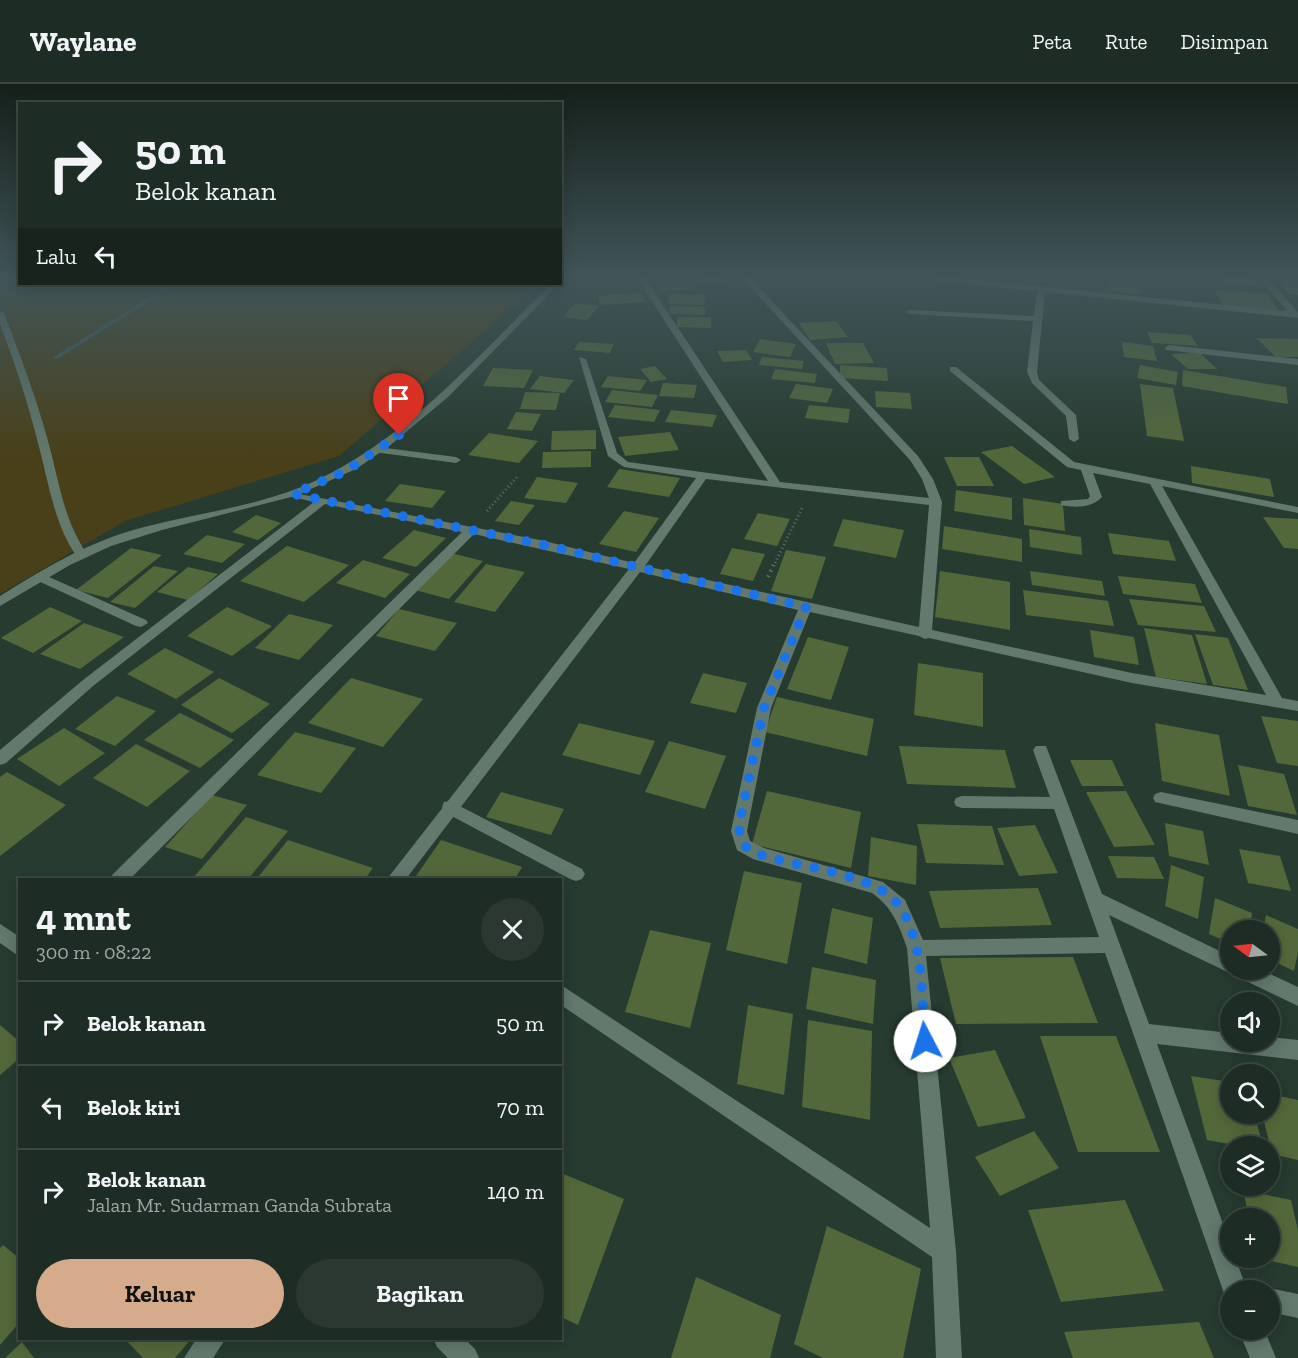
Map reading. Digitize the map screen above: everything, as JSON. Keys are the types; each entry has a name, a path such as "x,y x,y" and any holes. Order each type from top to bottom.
{"street":[{"path":"10,337 21,365 45,446 64,528 81,554"},
{"path":"0,602 81,554 109,542 293,494 346,471 378,450 423,415 501,337"},
{"path":"680,337 776,485"},
{"path":"801,337 914,458 933,487 936,502 925,635"},
{"path":"1035,337 1032,372 1035,381 1071,415 1074,439"},
{"path":"1169,348 1298,362"},
{"path":"582,359 612,454 637,467 936,502"},
{"path":"953,369 1063,461 1086,469 1298,510"},
{"path":"378,450 456,460"},
{"path":"1065,503 1090,502 1096,497 1086,469"},
{"path":"397,878 637,568 703,476"},
{"path":"1154,482 1277,703"},
{"path":"293,494 471,530 925,635 1132,678 1298,706"},
{"path":"0,759 88,683 323,500"},
{"path":"120,878 471,530"},
{"path":"40,577 141,623"},
{"path":"806,607 764,708 740,820 741,839 743,845 759,854 877,887 892,896 901,907 916,948 944,1251 949,1358"},
{"path":"1041,750 1232,1280"},
{"path":"1161,798 1298,827"},
{"path":"962,802 1060,803"},
{"path":"450,807 576,874"},
{"path":"1095,899 1220,960"},
{"path":"0,932 18,947"},
{"path":"916,948 1111,945"},
{"path":"1262,980 1298,997"},
{"path":"562,995 944,1251"},
{"path":"1143,1033 1298,1050"},
{"path":"1280,1302 1298,1306"},
{"path":"197,1358 211,1340"},
{"path":"448,1340 466,1358"},
{"path":"1256,1340 1263,1358"}],"path":[{"path":"471,530 518,476"},
{"path":"759,597 811,489"}],"shaded area":[{"path":"0,337 477,337 339,456 125,521 0,594"}],"building":[{"path":"808,337 842,337 810,340"},
{"path":"1149,337 1192,337 1198,346 1152,343"},
{"path":"1256,338 1298,339 1298,357 1276,357"},
{"path":"760,339 796,344 790,357 753,352"},
{"path":"579,342 614,344 610,353 574,350"},
{"path":"1122,342 1153,346 1157,361 1124,357"},
{"path":"826,343 863,343 874,363 835,364"},
{"path":"746,350 752,360 723,362 717,351"},
{"path":"1200,353 1217,369 1188,369 1171,354"},
{"path":"762,357 804,361 802,369 759,365"},
{"path":"840,365 887,368 888,381 840,378"},
{"path":"1140,365 1178,372 1176,385 1137,378"},
{"path":"655,366 667,379 651,382 640,369"},
{"path":"493,368 533,370 524,388 483,386"},
{"path":"775,369 817,374 815,383 771,379"},
{"path":"1183,370 1286,387 1288,404 1182,386"},
{"path":"540,376 574,380 564,393 530,389"},
{"path":"608,376 647,380 640,391 601,387"},
{"path":"663,383 697,385 694,398 659,396"},
{"path":"796,384 833,389 827,403 789,398"},
{"path":"1140,384 1173,388 1184,441 1147,436"},
{"path":"612,390 658,395 652,407 605,402"},
{"path":"875,391 910,393 912,409 876,407"},
{"path":"525,392 560,393 556,410 520,409"},
{"path":"615,405 660,410 654,422 608,417"},
{"path":"809,405 850,409 848,423 805,418"},
{"path":"671,410 717,415 712,427 665,422"},
{"path":"516,412 541,414 532,431 507,429"},
{"path":"596,430 596,449 551,450 552,431"},
{"path":"670,432 679,450 625,456 618,437"},
{"path":"489,433 538,441 519,463 468,455"},
{"path":"1012,446 1055,477 1024,484 981,452"},
{"path":"591,451 591,467 542,468 543,452"},
{"path":"944,457 979,457 994,486 957,486"},
{"path":"1191,466 1270,479 1274,497 1192,483"},
{"path":"619,469 680,478 669,497 607,487"},
{"path":"537,477 578,483 566,503 524,498"},
{"path":"400,484 446,491 432,508 385,501"},
{"path":"956,490 1012,498 1012,520 954,511"},
{"path":"1023,498 1063,504 1065,531 1024,525"},
{"path":"511,501 535,505 519,525 495,521"},
{"path":"624,511 659,518 636,552 599,544"},
{"path":"758,513 790,519 777,546 744,539"},
{"path":"256,515 281,523 258,540 232,532"},
{"path":"1263,517 1298,519 1298,549 1284,548"},
{"path":"843,519 904,530 896,558 833,546"},
{"path":"944,526 1022,539 1022,562 942,549"},
{"path":"1029,529 1081,537 1082,555 1030,547"},
{"path":"414,530 446,538 416,567 382,558"},
{"path":"1108,533 1169,541 1176,561 1113,554"},
{"path":"207,535 245,544 222,563 183,554"},
{"path":"287,546 349,565 304,602 240,581"},
{"path":"131,548 162,555 108,598 76,590"},
{"path":"732,548 765,554 753,581 720,574"},
{"path":"786,550 826,557 812,599 771,591"},
{"path":"451,553 483,561 449,599 415,590"},
{"path":"363,560 410,574 385,598 336,583"},
{"path":"486,564 525,572 495,612 454,602"},
{"path":"154,566 178,571 135,608 110,602"},
{"path":"188,567 218,574 188,600 157,592"},
{"path":"940,571 1010,582 1010,630 935,617"},
{"path":"1030,571 1102,581 1105,596 1032,585"},
{"path":"1118,576 1195,584 1202,603 1123,594"},
{"path":"1023,590 1108,601 1114,626 1026,615"},
{"path":"1129,599 1204,606 1216,632 1138,625"},
{"path":"50,607 82,621 33,653 1,638"},
{"path":"227,607 272,626 232,656 187,636"},
{"path":"399,609 457,623 435,651 376,636"},
{"path":"289,614 333,625 299,660 255,648"},
{"path":"84,623 124,637 80,669 40,654"},
{"path":"1144,628 1192,635 1207,684 1156,677"},
{"path":"1090,630 1134,637 1139,665 1094,657"},
{"path":"1195,634 1228,638 1248,690 1213,685"},
{"path":"808,637 849,647 831,700 787,689"},
{"path":"165,648 214,672 176,699 127,674"},
{"path":"918,663 983,673 983,727 914,715"},
{"path":"703,673 747,683 736,713 690,703"},
{"path":"219,678 270,704 232,733 181,705"},
{"path":"351,678 423,699 383,747 308,723"},
{"path":"117,696 156,711 115,746 75,729"},
{"path":"777,697 874,719 867,756 765,732"},
{"path":"180,713 234,740 200,768 144,740"},
{"path":"1261,716 1298,721 1298,766 1277,763"},
{"path":"579,723 655,741 640,775 562,755"},
{"path":"1155,723 1219,735 1230,796 1162,781"},
{"path":"64,728 105,753 59,786 17,759"},
{"path":"295,732 356,748 321,793 257,775"},
{"path":"669,741 726,756 705,809 645,792"},
{"path":"136,744 190,771 147,807 93,778"},
{"path":"899,746 1005,750 1016,788 907,784"},
{"path":"1070,760 1112,760 1124,786 1082,786"},
{"path":"1238,765 1284,774 1297,815 1248,806"},
{"path":"7,772 66,805 0,856 0,777"},
{"path":"767,791 861,812 851,868 752,844"},
{"path":"1126,791 1155,845 1114,847 1086,792"},
{"path":"501,792 564,809 551,835 486,817"},
{"path":"212,795 247,805 202,859 165,847"},
{"path":"246,817 288,831 249,878 193,878"},
{"path":"1165,823 1203,831 1209,865 1169,856"},
{"path":"917,824 992,826 1004,865 926,863"},
{"path":"1035,825 1058,873 1019,876 997,828"},
{"path":"871,837 917,846 916,885 868,876"},
{"path":"288,840 373,868 366,878 258,877"},
{"path":"441,840 522,867 516,878 415,878"},
{"path":"1239,849 1280,856 1291,891 1248,883"},
{"path":"1108,856 1154,857 1164,879 1117,878"},
{"path":"1171,865 1204,877 1198,919 1165,906"},
{"path":"744,871 802,883 787,964 726,950"},
{"path":"1038,888 1052,925 940,928 929,891"},
{"path":"1215,898 1252,913 1251,920 1220,920 1220,939 1209,934"},
{"path":"832,908 873,918 867,964 824,953"},
{"path":"1266,915 1277,920 1265,920"},
{"path":"1280,921 1298,929 1298,952 1294,971 1280,964"},
{"path":"650,930 711,943 690,1028 625,1012"},
{"path":"1073,957 1098,1023 956,1024 940,958"},
{"path":"812,967 876,980 873,1024 806,1009"},
{"path":"748,1005 793,1014 784,1095 737,1084"},
{"path":"808,1020 872,1031 870,1120 802,1107"},
{"path":"0,1025 18,1040 18,1060 0,1075"},
{"path":"1040,1036 1116,1036 1160,1152 1078,1152"},
{"path":"995,1050 1026,1118 978,1127 949,1058"},
{"path":"1191,1076 1220,1080 1220,1124 1257,1124 1260,1136 1220,1136 1220,1142 1207,1140"},
{"path":"1280,1096 1298,1100 1298,1160 1280,1156 1280,1136 1268,1136 1265,1124 1280,1124"},
{"path":"1034,1131 1059,1168 1000,1196 975,1157"},
{"path":"562,1173 624,1199 578,1325 562,1317"},
{"path":"1244,1196 1272,1196 1291,1200 1298,1230 1298,1267 1280,1263 1280,1208 1247,1208"},
{"path":"1125,1200 1164,1291 1061,1302 1028,1210"},
{"path":"827,1226 921,1269 903,1358 823,1358 794,1344"},
{"path":"3,1245 18,1257 18,1324 0,1345 0,1248"},
{"path":"696,1277 781,1315 770,1358 671,1358"},
{"path":"1199,1322 1214,1358 1073,1358 1064,1332"},
{"path":"126,1340 190,1340 175,1358 143,1358"},
{"path":"22,1342 34,1358 5,1358"}],"waterway":[{"path":"55,358 88,337"}],"route":[{"path":"399,435 346,471 293,494 540,544 806,607 764,708 740,820 741,839 743,845 759,854 854,879 877,887 892,896 901,907 916,948 925,1041"}]}
